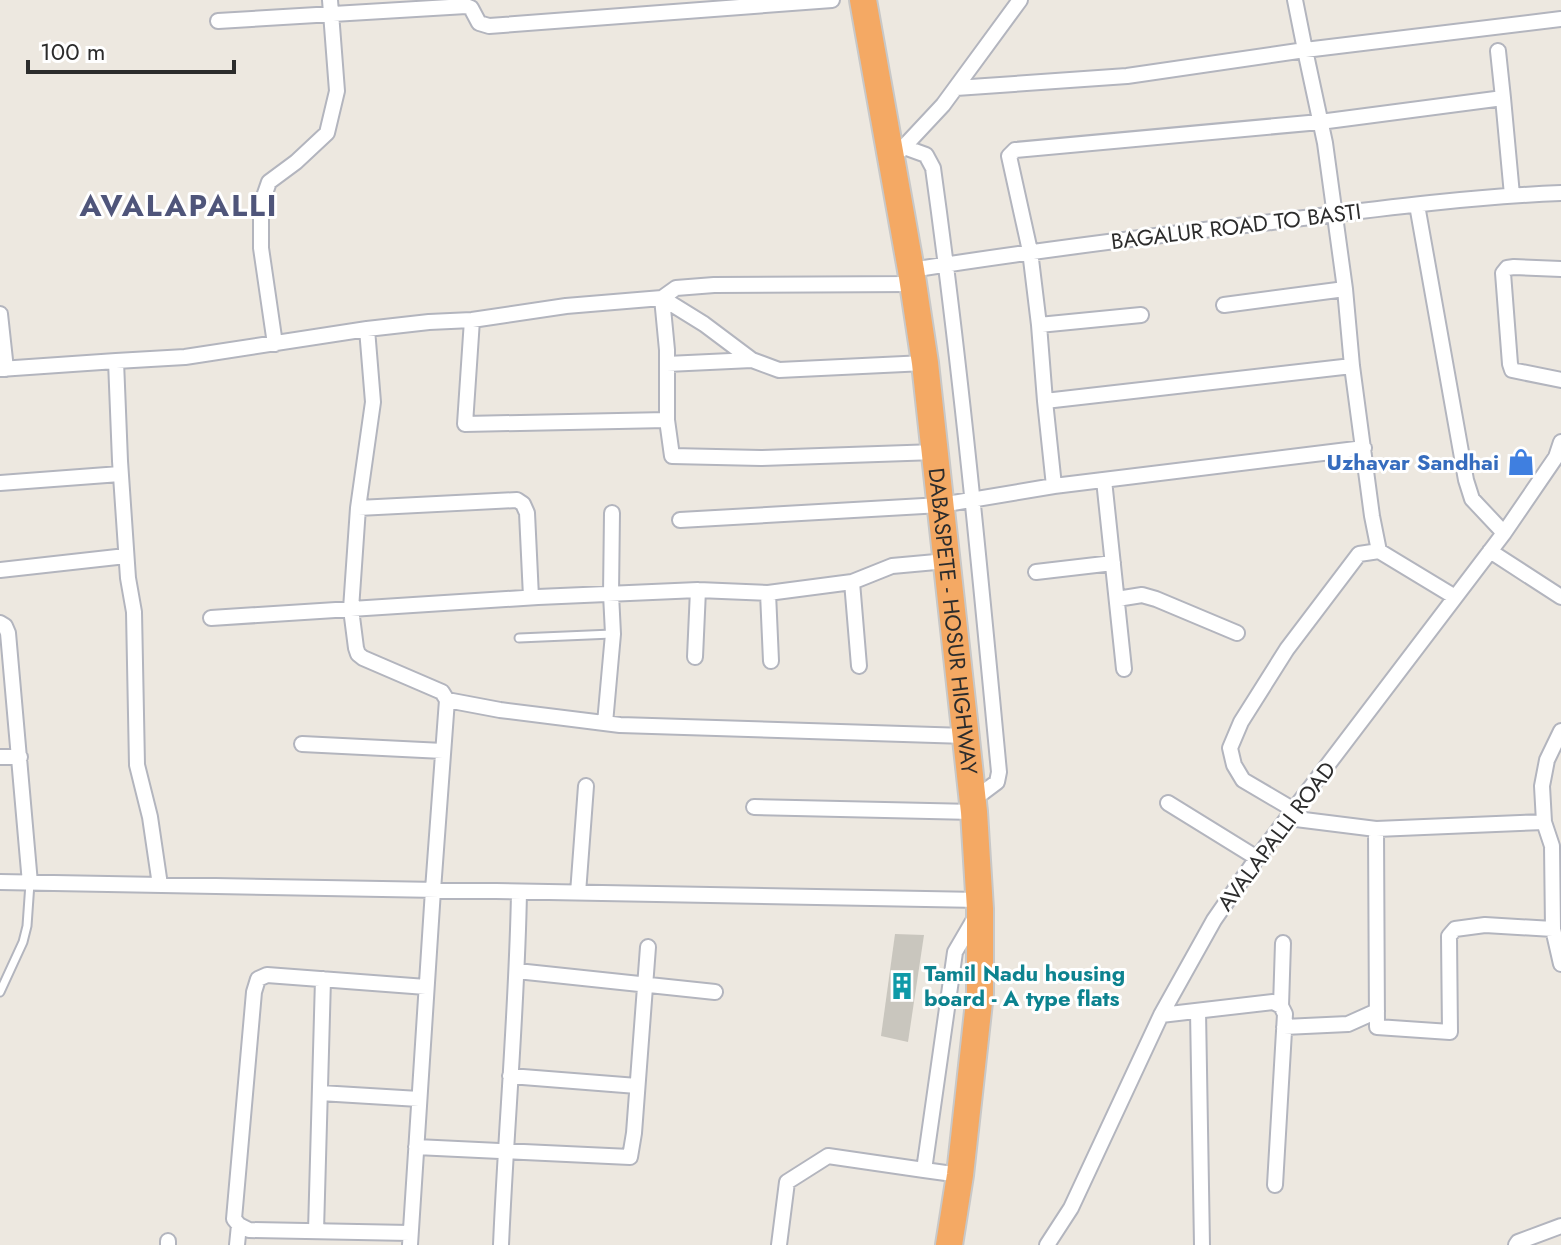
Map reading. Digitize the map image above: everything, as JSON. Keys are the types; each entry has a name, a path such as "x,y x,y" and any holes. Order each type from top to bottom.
{"highway":[{"name":"DABASPETE - HOSUR HIGHWAY","path":"863,0 898,154 936,452 973,806 980,905 980,993 949,1245"}],"street":[{"path":"218,21 331,7 471,4 479,23 489,26 832,0"},
{"path":"898,154 943,105 1020,0"},
{"path":"1295,0 1325,143 1352,366 1379,551"},
{"path":"275,344 261,248 261,205 269,182 327,133 337,91 331,7"},
{"path":"956,88 1127,76 1305,50 1561,19"},
{"path":"1498,51 1512,195"},
{"path":"1054,486 1030,251 1009,156 1015,150 1320,122 1503,98"},
{"path":"754,807 973,806 997,782 999,772 973,500 933,168 926,155 898,154"},
{"name":"BAGALUR ROAD TO BASTI","path":"3,369 185,357 367,329 662,298 676,288 912,277 947,265 1030,251 1417,205 1561,193"},
{"path":"1417,205 1466,480 1472,499 1504,533"},
{"path":"1561,269 1514,267 1507,268 1503,273 1512,370 1561,380"},
{"path":"1224,305 1345,289"},
{"path":"662,298 704,324 752,360 779,370 925,363"},
{"path":"662,298 667,420 672,456 761,458 936,452"},
{"path":"0,314 3,369"},
{"path":"1039,325 1141,315"},
{"path":"472,320 465,424 667,420"},
{"path":"367,329 373,402 358,508 351,609 358,654 442,692 447,700 410,1239 249,1230 239,1225 234,1219 254,992 258,979 267,975 426,987"},
{"path":"667,364 752,360"},
{"path":"116,361 120,474 128,578 134,612 137,765 150,817 160,885"},
{"path":"1045,401 1352,366"},
{"name":"AVALAPALLI ROAD","path":"1047,1245 1071,1208 1161,1015 1214,920 1257,858 1504,533 1556,457 1561,442"},
{"path":"680,520 941,505 1054,486 1364,448"},
{"path":"0,483 120,474"},
{"path":"1104,480 1124,669"},
{"path":"358,508 517,500 527,513 531,597"},
{"path":"605,723 613,634 612,513"},
{"path":"1455,597 1379,551 1359,554 1287,649 1241,722 1230,748 1234,765 1243,780 1291,814 1376,829 1544,822"},
{"path":"1490,551 1561,597"},
{"path":"0,570 126,556"},
{"path":"211,618 531,597 698,590 768,593 852,582 892,566 947,561"},
{"path":"1036,572 1113,563"},
{"path":"852,582 859,666"},
{"path":"695,657 698,590"},
{"path":"768,593 771,661"},
{"path":"1117,599 1142,595 1237,633"},
{"path":"0,623 8,633 30,883"},
{"path":"447,700 620,725 966,736"},
{"path":"1561,731 1547,760 1542,786 1544,822 1552,846 1553,929 1561,964"},
{"path":"302,744 443,751"},
{"path":"0,757 20,757"},
{"path":"578,893 586,786"},
{"path":"1168,803 1257,858"},
{"path":"1376,829 1377,1027 1450,1032 1449,936 1455,929 1485,925 1553,929"},
{"path":"0,882 578,893 980,905 955,952 924,1170"},
{"path":"501,1245 519,892"},
{"path":"1275,1185 1285,1014 1281,1006 1283,943"},
{"path":"416,1147 630,1157 648,947"},
{"path":"517,971 715,992"},
{"path":"323,979 320,1093 324,1236"},
{"path":"1161,1015 1273,1002 1281,1006"},
{"path":"1198,1011 1202,1245"},
{"path":"1284,1027 1348,1024 1377,1011"},
{"path":"510,1076 637,1086"},
{"path":"320,1093 419,1099"},
{"path":"779,1245 787,1182 828,1156 960,1175"},
{"path":"237,1245 239,1225"},
{"path":"1516,1245 1561,1226"}],"lane":[{"path":"519,638 613,634"},
{"path":"0,992 23,942 30,883"}],"building":[{"name":"Tamil Nadu housing board - A type flats","path":"895,934 924,935 908,1042 881,1036"}],"place":[{"name":"Uzhavar Sandhai","path":"1521,462"},
{"name":"Tamil Nadu housing board - A type flats","path":"902,986"}],"district":[{"name":"AVALAPALLI","path":"179,205"}]}
